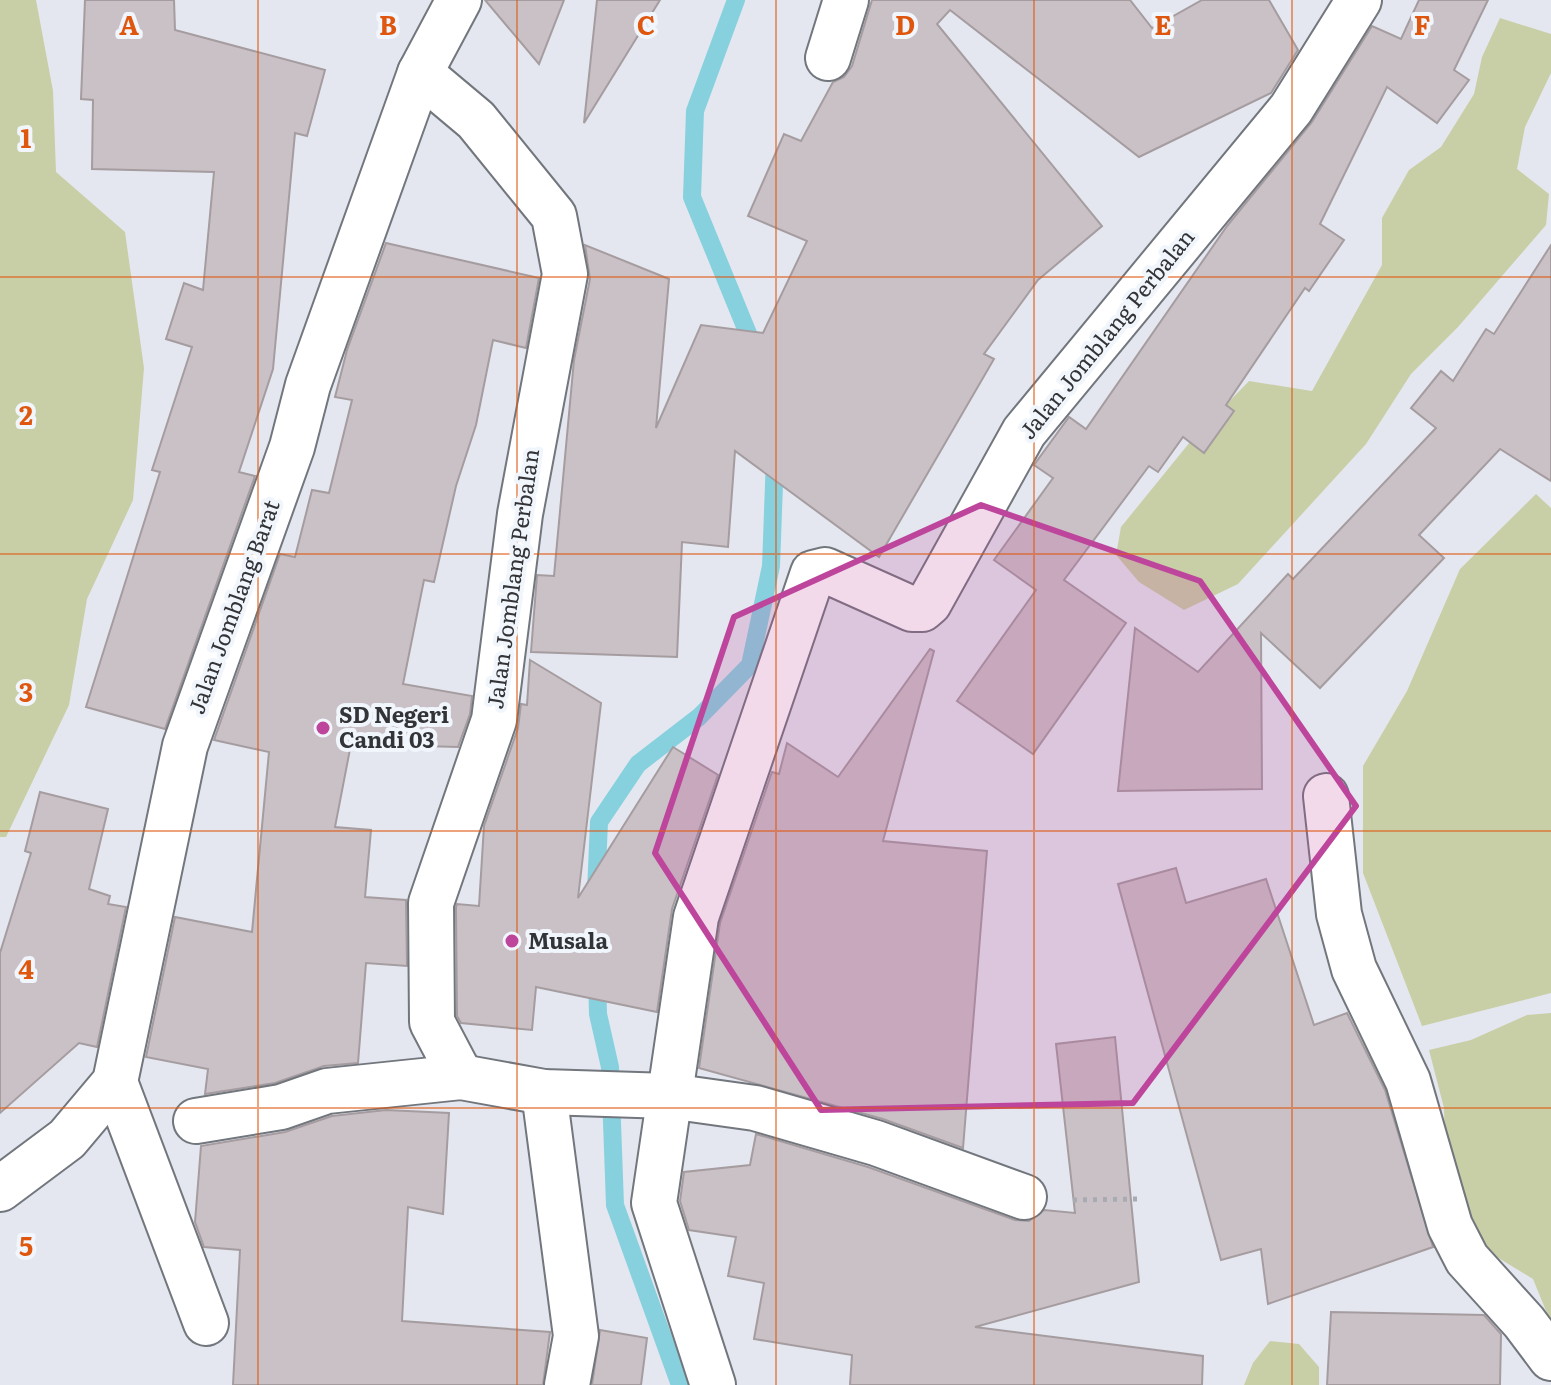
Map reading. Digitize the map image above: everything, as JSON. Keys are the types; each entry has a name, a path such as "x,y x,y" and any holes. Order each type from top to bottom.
{"street":[{"name":"Jalan Jomblang Barat","path":"0,1189 67,1139 115,1082 185,746 292,447 308,385 420,73 459,0"},
{"path":"828,58 846,0"},
{"name":"Jalan Jomblang Perbalan","path":"713,1385 654,1203 652,1096 696,917 813,573 825,570 912,609 922,609 929,603 1024,432 1291,109 1359,0"},
{"name":"Jalan Jomblang Perbalan","path":"420,73 476,120 554,216 565,274 520,514 494,720 431,903 432,1022 461,1077"},
{"path":"1326,796 1339,914 1354,969 1408,1081 1450,1226 1467,1259 1524,1322 1551,1358"},
{"path":"196,1121 281,1107 327,1091 461,1077 565,1093 652,1096 755,1108 876,1143 1024,1197"},
{"path":"115,1082 206,1323"},
{"path":"565,1093 576,1336 567,1385"}],"path":[{"path":"1024,1197 1067,1201 1137,1199"}],"highlighted area":[{"path":"981,505 1200,581 1356,806 1133,1103 821,1110 655,853 734,617"}],"green space":[{"path":"0,0 36,0 53,91 56,172 125,232 144,368 133,500 87,599 69,705 6,837 0,837"},
{"path":"1500,18 1551,34 1551,73 1525,127 1517,169 1549,194 1546,225 1458,327 1411,374 1366,444 1238,584 1184,610 1139,582 1116,555 1121,527 1190,442 1249,381 1312,391 1382,265 1382,218 1409,170 1441,147 1474,94 1482,57"},
{"path":"1536,494 1551,508 1551,993 1422,1026 1363,873 1363,766 1407,691 1460,569"},
{"path":"1551,1013 1551,1323 1533,1279 1482,1248 1446,1182 1444,1108 1429,1050 1471,1040 1527,1015"},
{"path":"1270,1341 1299,1344 1319,1367 1319,1385 1244,1385 1253,1363"}],"building":[{"path":"85,0 174,0 175,30 325,70 307,136 295,133 273,369 239,472 255,476 165,729 86,707 160,472 152,470 192,347 166,339 184,283 203,290 214,172 92,169 93,100 81,99"},
{"path":"485,0 564,0 539,64"},
{"path":"597,0 660,0 584,123"},
{"path":"872,0 1130,0 1152,28 1202,0 1269,0 1298,50 1271,93 1139,157 950,10 937,24 1102,226 1038,280 984,354 994,359 879,557 735,451 728,547 682,542 677,657 531,652 537,575 554,576 574,360 590,279 585,245 669,279 656,428 701,325 763,333 807,241 748,216 784,134 801,141 833,82 844,77 852,66"},
{"path":"1419,0 1488,0 1454,70 1469,80 1437,123 1387,87 1320,224 1344,240 1309,291 1305,288 1226,405 1234,411 1204,453 1183,437 1158,472 1149,466 1064,580 1126,623 1033,754 957,701 1036,590 994,560 1053,478 1034,465 1069,417 1086,429 1227,226 1312,122 1372,26 1401,39"},
{"path":"386,243 539,278 526,348 493,340 476,425 456,486 434,582 424,580 403,684 472,696 470,714 458,747 351,744 335,827 371,830 365,897 406,900 407,966 366,963 358,1063 324,1066 275,1083 205,1094 208,1069 146,1057 175,917 252,932 269,752 214,740 280,554 295,557 312,490 329,493 352,400 335,397 347,350"},
{"path":"1551,245 1551,481 1500,449 1419,535 1444,558 1320,688 1261,633 1262,789 1118,791 1135,628 1198,672 1288,574 1293,579 1436,428 1411,408 1441,371 1453,381 1486,329 1494,334"},
{"path":"930,649 934,651 883,841 987,851 963,1148 883,1119 699,1068 720,923 772,772 779,774 787,743 838,777"},
{"path":"530,660 601,703 578,898 673,747 718,775 672,909 657,1012 536,987 532,1030 461,1023 457,1016 456,907 457,904 479,906 484,826 518,728 521,704 527,705"},
{"path":"40,792 108,809 89,889 110,896 108,904 126,907 97,1047 79,1043 0,1113 0,953 31,853 25,851"},
{"path":"1176,868 1186,903 1266,879 1314,1025 1347,1013 1385,1090 1433,1247 1268,1304 1261,1249 1221,1260 1118,884"},
{"path":"1115,1037 1139,1282 975,1327 1203,1356 1202,1385 850,1385 852,1355 754,1339 764,1283 728,1276 736,1237 689,1230 680,1201 684,1172 750,1165 756,1134 868,1167 1015,1220 1029,1221 1044,1210 1075,1213 1056,1044"},
{"path":"386,1110 449,1113 443,1214 408,1207 402,1321 550,1332 543,1385 233,1385 240,1250 204,1247 195,1222 201,1146 285,1132 332,1116"},
{"path":"1331,1312 1484,1315 1501,1334 1500,1385 1327,1385"},
{"path":"600,1330 647,1338 641,1385 592,1385"}],"waterway":[{"path":"736,0 695,111 692,197 749,336 760,349"},
{"path":"596,891 599,822 638,764 699,717 750,665 771,566 775,457"},
{"path":"597,976 598,1014 610,1067 615,1205 680,1385"}],"place":[{"name":"SD Negeri Candi 03","path":"323,728"},
{"name":"Musala","path":"512,941"}]}
